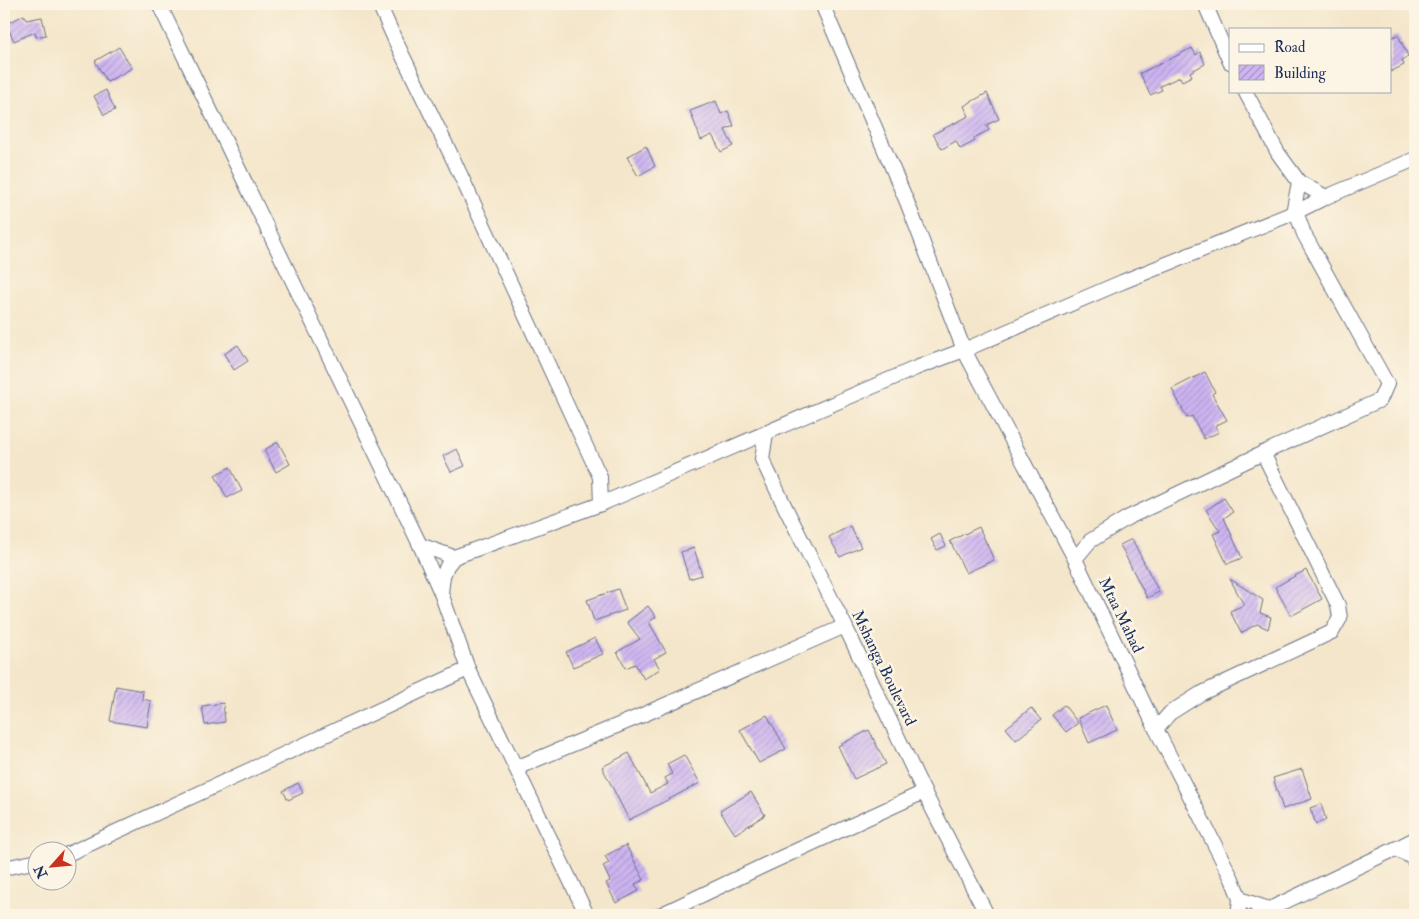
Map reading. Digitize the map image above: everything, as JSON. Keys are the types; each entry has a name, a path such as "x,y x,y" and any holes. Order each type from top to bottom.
{"street":[{"path":"159,4 420,546 441,593 468,669 587,915"},
{"path":"379,4 600,477 601,504"},
{"name":"Mtaa Mahad","path":"822,4 907,202 964,350 1075,559 1156,729 1232,879 1240,899 1238,915"},
{"path":"1205,4 1229,60"},
{"path":"1246,92 1278,153 1299,182 1326,197"},
{"path":"441,593 443,576 447,566 454,557 601,504 916,368 964,350 1122,282 1295,213 1326,197 1415,159"},
{"path":"1075,559 1090,541 1127,518 1380,400 1387,384 1304,234 1295,213 1299,182"},
{"path":"736,446 762,459 766,433"},
{"path":"1156,729 1170,713 1200,694 1332,632 1340,618 1338,605 1263,454"},
{"name":"Mshanga Boulevard","path":"762,459 845,626 924,792 987,915"},
{"path":"420,546 454,557"},
{"path":"516,768 638,717 845,626"},
{"path":"78,849 468,669"},
{"path":"660,915 924,792"},
{"path":"1240,899 1263,912 1395,850 1415,838"},
{"path":"1395,850 1410,856 1415,862"},
{"path":"4,868 28,863"}],"building":[{"path":"24,15 26,20 42,17 46,35 36,37 35,32 14,41 6,24"},
{"path":"1398,35 1408,56 1402,60 1404,65 1392,71 1392,37"},
{"path":"119,47 132,68 107,82 95,61"},
{"path":"1192,48 1196,55 1200,52 1205,64 1190,72 1192,76 1182,81 1180,77 1160,86 1162,90 1150,95 1140,73"},
{"path":"106,90 115,110 104,115 94,96"},
{"path":"987,93 999,119 986,125 989,130 974,138 975,141 960,149 956,141 942,149 933,134 969,116 964,106"},
{"path":"716,101 721,114 728,111 734,126 725,130 733,146 721,152 712,135 701,140 690,111"},
{"path":"646,146 655,166 638,176 627,157"},
{"path":"238,345 248,361 234,370 224,354"},
{"path":"1205,372 1215,392 1212,394 1227,420 1215,426 1219,432 1204,439 1192,416 1187,418 1172,389"},
{"path":"278,442 290,464 276,472 264,450"},
{"path":"457,449 465,466 451,472 443,456"},
{"path":"230,467 242,491 227,498 215,475"},
{"path":"1224,498 1233,512 1224,518 1242,558 1227,564 1213,534 1220,531 1206,510"},
{"path":"850,526 861,547 840,557 829,537"},
{"path":"979,527 994,560 966,573 950,541"},
{"path":"940,534 946,546 937,550 931,539"},
{"path":"1132,539 1159,592 1147,598 1120,545"},
{"path":"694,548 702,575 689,579 681,552"},
{"path":"1306,570 1322,599 1291,616 1275,587"},
{"path":"1230,579 1263,600 1260,613 1271,617 1268,629 1257,624 1241,633 1230,611 1244,605"},
{"path":"618,589 626,610 594,621 587,600"},
{"path":"648,606 656,617 649,622 666,652 654,659 660,669 644,679 635,664 626,668 617,652 640,639 627,622"},
{"path":"595,638 603,654 573,667 566,652"},
{"path":"116,686 143,691 142,699 151,701 147,727 110,721"},
{"path":"223,703 225,722 205,725 202,706"},
{"path":"1064,705 1078,723 1066,732 1052,715"},
{"path":"1106,705 1117,730 1089,743 1078,718"},
{"path":"1031,708 1041,720 1016,740 1006,728"},
{"path":"767,715 786,749 759,763 740,730"},
{"path":"869,730 886,764 854,779 838,746"},
{"path":"629,753 650,793 668,784 665,778 672,774 667,764 684,755 700,783 629,820 602,767"},
{"path":"1302,769 1312,799 1283,809 1273,778"},
{"path":"298,783 303,793 288,800 283,791"},
{"path":"751,792 765,815 735,834 720,811"},
{"path":"1321,804 1326,820 1316,824 1310,808"},
{"path":"626,845 644,880 635,884 639,891 616,903 606,883 610,881 603,866 609,863 605,856"}]}
